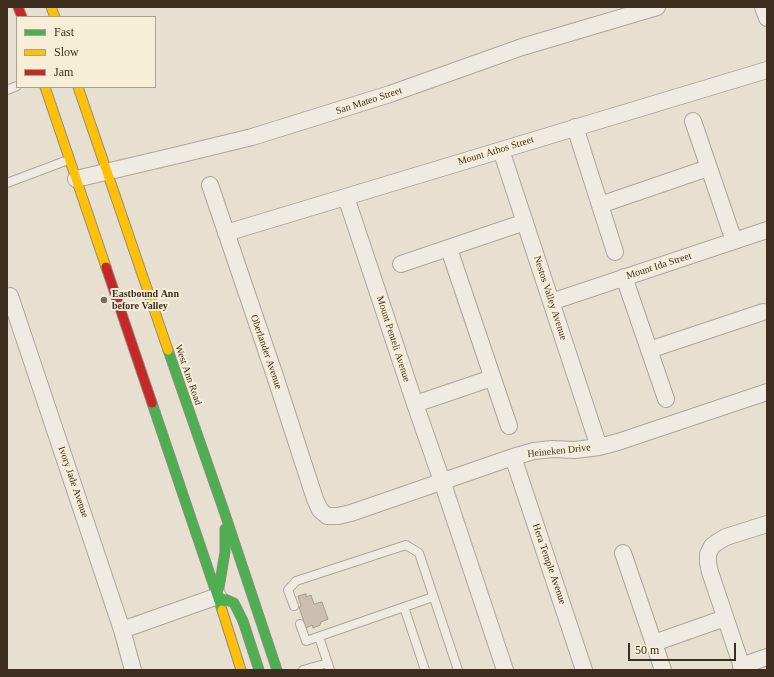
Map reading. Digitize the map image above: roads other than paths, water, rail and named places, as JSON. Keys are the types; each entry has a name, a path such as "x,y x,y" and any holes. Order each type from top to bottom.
{"main road":[{"path":"45,88 218,596 241,670"},
{"name":"West Ann Road","path":"78,88 277,670"},
{"path":"218,596 224,552 225,514"},
{"path":"218,596 234,603 243,621 259,670"}],"street":[{"name":"San Mateo Street","path":"76,179 252,137 390,94 522,48 657,7"},
{"path":"763,7 767,18"},
{"name":"Mount Athos Street","path":"226,233 767,70"},
{"path":"693,121 734,241"},
{"path":"575,127 615,252"},
{"name":"Nestos Valley Avenue","path":"501,150 599,446"},
{"path":"600,205 708,168"},
{"name":"Oberlander Avenue","path":"210,185 315,498 320,510 327,516"},
{"name":"Mount Penteli Avenue","path":"346,197 505,670"},
{"path":"402,264 525,222"},
{"name":"Mount Ida Street","path":"552,302 767,230"},
{"path":"448,249 509,426"},
{"path":"624,278 666,399"},
{"name":"Ivory Jade Avenue","path":"9,296 122,630 133,670"},
{"path":"649,350 763,312"},
{"path":"415,404 492,378"},
{"name":"Heineken Drive","path":"327,516 338,516 351,513 534,451 575,450 618,442 767,392"},
{"name":"Hera Temple Avenue","path":"513,457 584,670"},
{"path":"767,524 718,541 712,546 708,554 710,572 742,668 767,657"},
{"path":"623,553 663,670"},
{"path":"122,630 218,596"},
{"path":"654,643 726,618"}],"lane":[{"path":"7,183 70,160"},
{"path":"294,606 288,590 296,581 406,545 419,553 458,670"},
{"path":"300,624 306,641 433,597"},
{"path":"404,607 424,670"},
{"path":"303,670 329,666 319,637"}],"place":[{"name":"Eastbound Ann before Valley","path":"104,300"}]}
